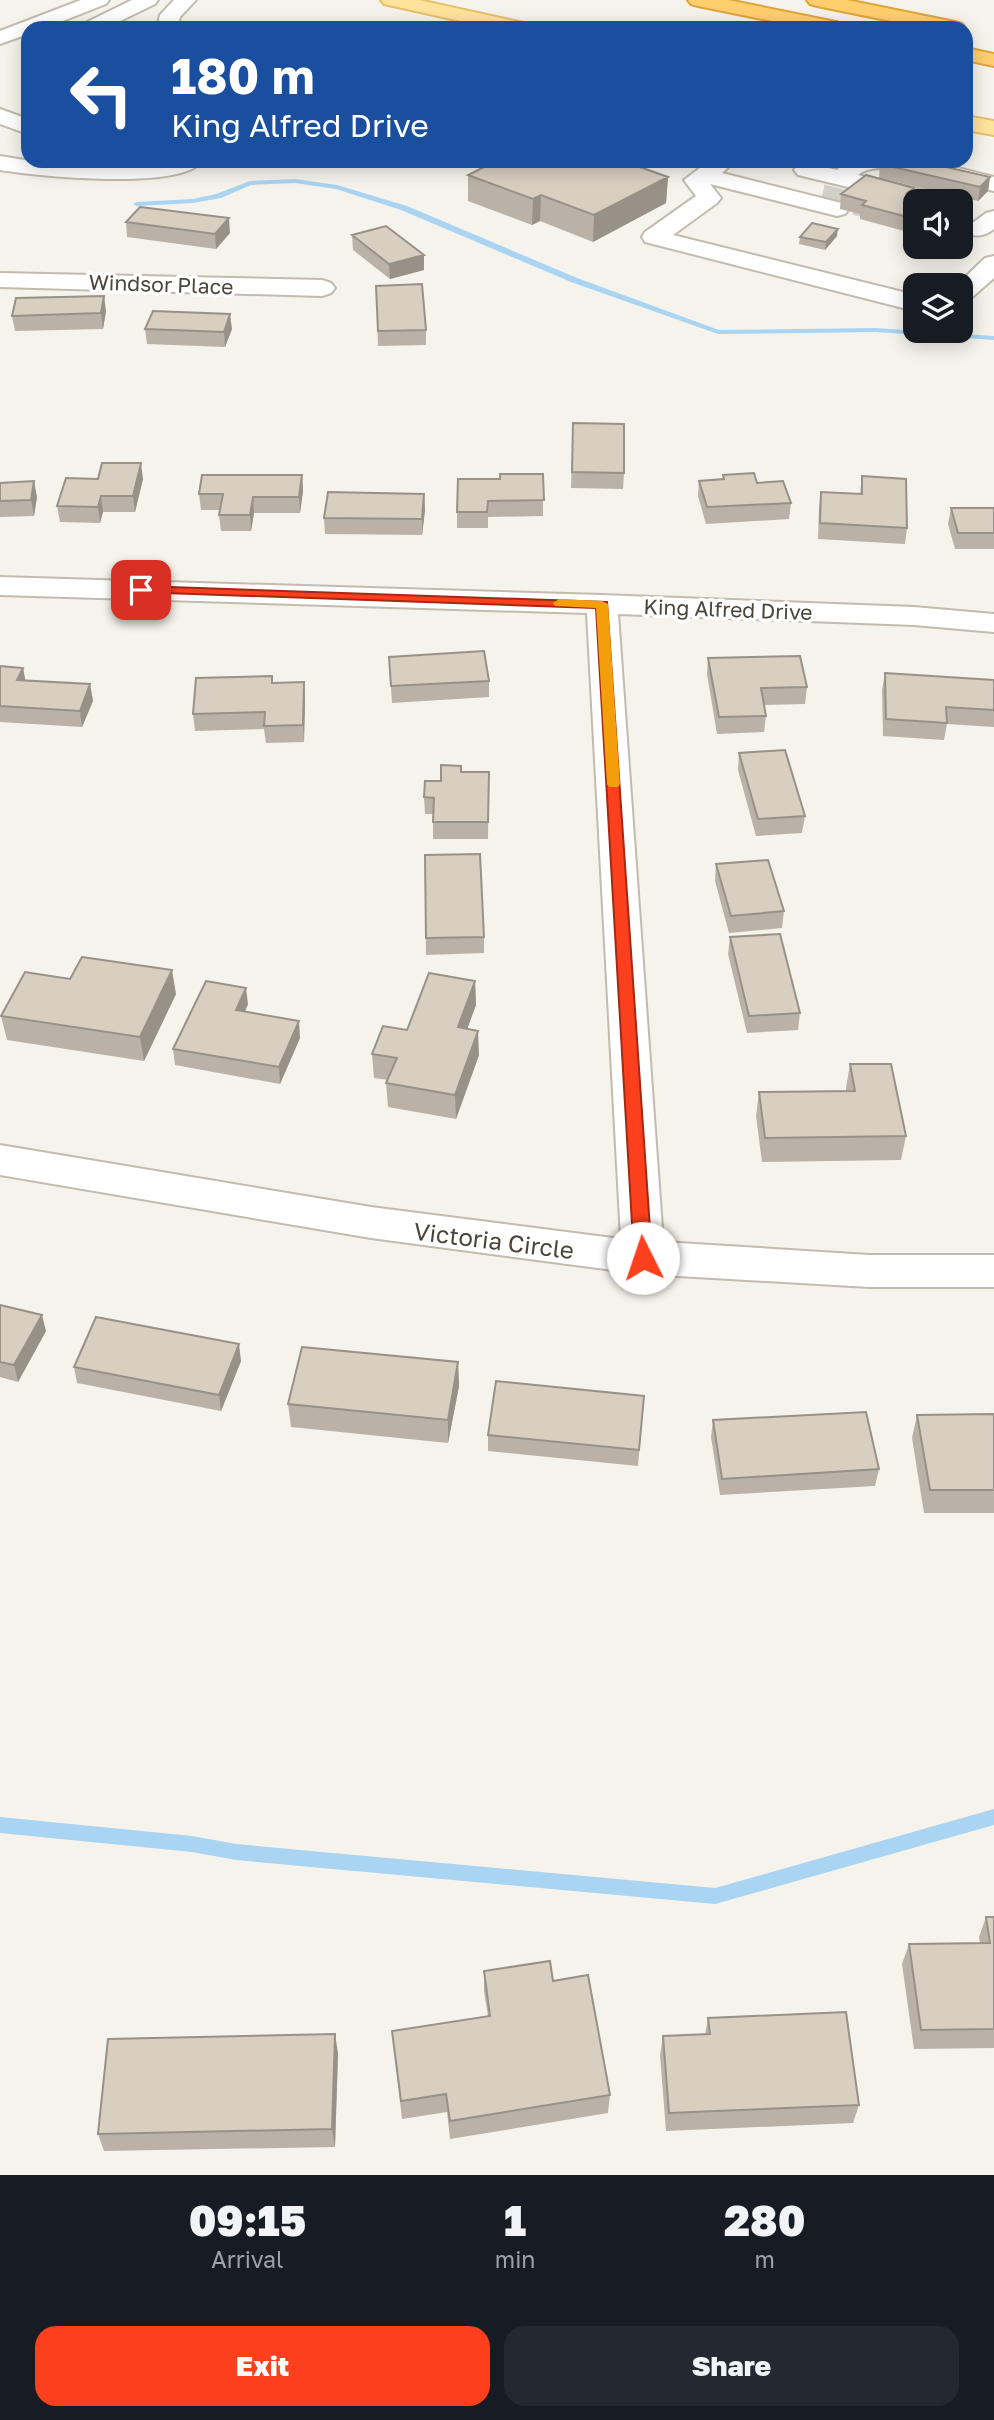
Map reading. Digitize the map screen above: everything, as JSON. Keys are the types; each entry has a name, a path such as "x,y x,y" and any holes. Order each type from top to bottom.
{"highway":[{"path":"698,0 802,21"},
{"path":"817,0 921,21"},
{"path":"973,56 994,60"}],"main road":[{"path":"391,0 474,21"},
{"path":"973,124 994,128"}],"street":[{"path":"44,21 99,0"},
{"path":"104,21 148,0"},
{"path":"169,21 170,15 186,0"},
{"path":"0,38 21,30"},
{"path":"4,105 21,121"},
{"path":"0,163 21,167"},
{"path":"973,166 994,172"},
{"path":"25,168 107,172 154,168"},
{"path":"714,168 696,180 709,198 654,237 903,300"},
{"path":"704,175 830,202 789,188 808,168"},
{"path":"928,168 994,184"},
{"path":"839,169 903,189"},
{"path":"973,210 994,216"},
{"path":"973,229 978,230 994,216"},
{"path":"973,285 994,262"},
{"name":"Windsor Place","path":"0,280 322,288"},
{"name":"King Alfred Drive","path":"0,586 602,604 914,616 994,623"},
{"path":"602,604 643,1258"},
{"name":"Victoria Circle","path":"0,1160 426,1233 643,1258 804,1268 994,1271"}],"building":[{"path":"482,168 643,168 668,177 594,215 541,195 533,199 468,175"},
{"path":"897,168 951,168 990,177 980,187"},
{"path":"866,175 914,188 903,189 903,216 862,205 866,201 841,194"},
{"path":"140,207 229,218 215,234 126,222"},
{"path":"812,223 838,229 826,242 800,237"},
{"path":"386,226 424,255 389,264 352,235"},
{"path":"422,284 426,330 378,331 376,286"},
{"path":"104,296 101,313 12,316 16,298"},
{"path":"153,311 230,314 224,332 145,329"},
{"path":"573,423 624,424 624,473 572,472"},
{"path":"102,463 141,463 133,496 101,496 98,507 57,506 66,478 98,479"},
{"path":"754,473 757,483 783,481 791,503 707,507 699,481 724,479 723,475"},
{"path":"500,474 543,474 544,500 488,501 487,512 457,512 458,479 500,479"},
{"path":"202,475 302,475 299,497 253,497 250,515 219,515 223,494 199,494"},
{"path":"862,476 906,479 907,528 820,523 821,492 862,494"},
{"path":"34,481 31,500 0,501 0,483"},
{"path":"328,492 424,494 422,519 324,518"},
{"path":"951,508 994,508 994,533 958,533"},
{"path":"484,651 489,681 391,686 389,657"},
{"path":"800,656 807,687 761,688 766,716 719,717 708,658"},
{"path":"0,666 23,668 17,680 90,684 80,711 0,706"},
{"path":"885,673 994,680 994,710 946,707 947,723 886,719"},
{"path":"272,676 272,683 304,682 303,725 264,726 265,712 193,714 196,678"},
{"path":"785,750 805,816 758,819 739,753"},
{"path":"441,765 461,766 461,772 489,772 488,822 433,822 434,798 424,797 425,781 441,781"},
{"path":"480,854 484,937 426,938 425,855"},
{"path":"768,860 784,911 731,916 716,864"},
{"path":"780,934 800,1013 749,1016 730,937"},
{"path":"82,957 172,970 140,1037 1,1016 25,972 70,979"},
{"path":"429,973 475,981 458,1027 478,1031 455,1095 386,1083 397,1058 372,1054 383,1026 407,1030"},
{"path":"206,981 246,988 236,1010 299,1021 279,1067 173,1049"},
{"path":"850,1064 891,1064 906,1136 765,1138 759,1092 855,1091"},
{"path":"0,1305 42,1315 14,1365 0,1362"},
{"path":"96,1317 239,1344 219,1395 74,1367"},
{"path":"302,1347 458,1362 448,1420 288,1404"},
{"path":"496,1381 644,1396 639,1450 488,1435"},
{"path":"866,1412 879,1469 722,1479 713,1420"},
{"path":"994,1414 994,1490 930,1490 917,1415"},
{"path":"986,1917 994,1917 994,2029 921,2030 909,1944 990,1943"},
{"path":"550,1961 553,1981 588,1975 610,2095 450,2121 446,2094 401,2101 392,2031 490,2016 484,1971"},
{"path":"846,2012 859,2105 669,2113 663,2036 710,2034 708,2018"},
{"path":"335,2034 332,2129 98,2134 108,2039"}],"waterway":[{"path":"137,204 193,201 218,196 250,183 295,181 337,187 404,208 574,280 718,332 876,330 994,338"},
{"path":"0,1825 192,1844 236,1852 715,1896 994,1817"}],"tunnel":[{"path":"822,196 903,214"}],"slow traffic":[{"path":"559,603 602,604 613,784"}],"route":[{"path":"141,590 602,604 643,1258"}]}
